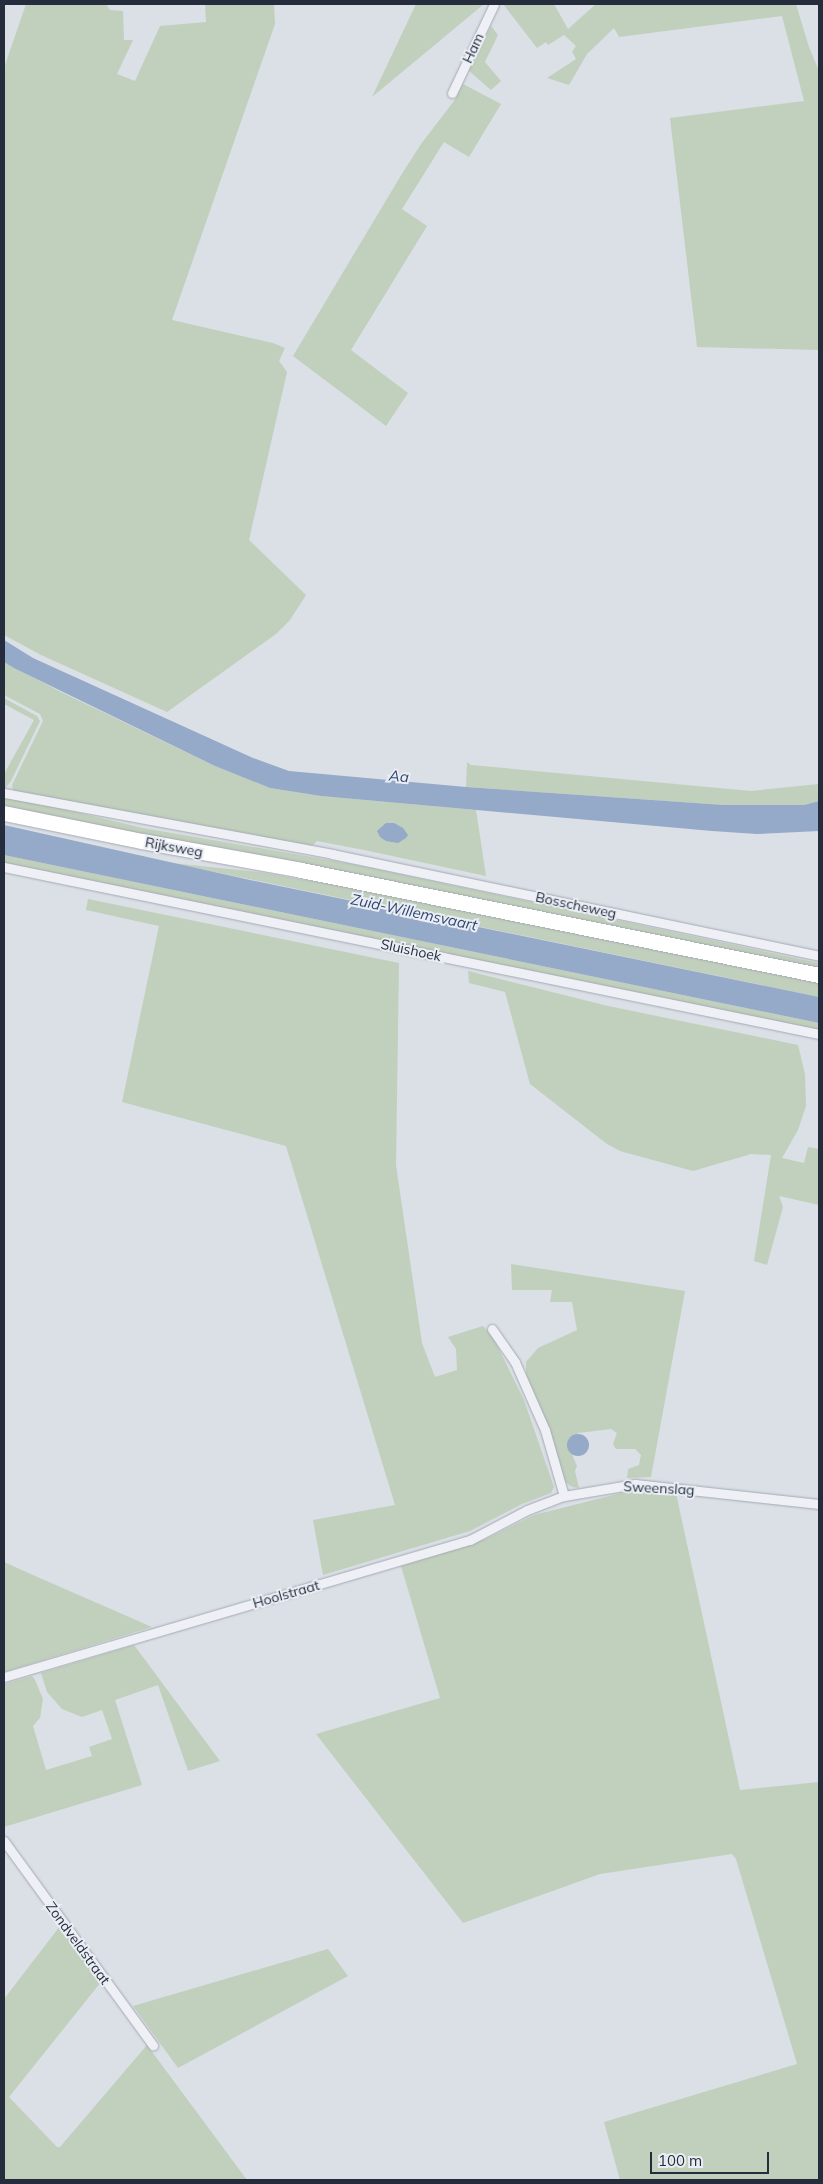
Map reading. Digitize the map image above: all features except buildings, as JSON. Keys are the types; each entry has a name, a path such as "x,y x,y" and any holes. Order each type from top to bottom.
{"main road":[{"name":"Rijksweg","path":"4,813 344,878"},
{"name":"Bosscheweg","path":"344,878 819,976"}],"street":[{"name":"Ham","path":"452,93 494,4"},
{"name":"Rijksweg","path":"4,793 332,854"},
{"name":"Bosscheweg","path":"332,854 819,956"},
{"name":"Sluishoek","path":"4,866 819,1034"},
{"path":"492,1329 516,1362 545,1430 564,1496"},
{"name":"Sweenslag","path":"564,1496 635,1484 819,1504"},
{"name":"Hoolstraat","path":"4,1677 470,1540 527,1510 564,1496"},
{"name":"Zondveldstraat","path":"4,1840 153,2045"}],"green space":[{"path":"26,4 106,4 110,10 123,11 124,40 133,40 117,74 135,81 160,26 206,22 205,4 274,4 275,24 172,320 273,343 285,348 279,361 287,372 249,540 306,595 290,620 276,634 167,712 41,655 4,635 4,68"},
{"path":"416,4 484,4 372,97"},
{"path":"503,4 554,4 568,29 596,4 796,4 809,47 819,71 819,350 697,347 670,118 804,101 782,16 619,37 614,28 587,54 569,85 547,78 576,59 572,52 576,46 564,35 548,45 546,42 537,48"},
{"path":"491,26 498,35 485,62 501,81 491,90 469,71"},
{"path":"463,84 501,104 469,157 444,142 402,209 427,226 351,350 408,393 386,426 293,356 400,177 421,144 454,101"},
{"path":"4,662 61,692 215,766 270,788 321,796 476,810 486,876 317,841 311,847 13,791 12,785 43,721 40,714 4,695"},
{"path":"4,698 37,716 40,721 11,781 4,790 4,774 34,720 4,704"},
{"path":"467,762 471,765 751,791 819,784 819,801 804,805 724,805 466,787"},
{"path":"4,795 143,828 352,864 819,963 819,972 4,808"},
{"path":"4,855 819,1023 819,1031 4,864"},
{"path":"172,863 259,872 370,891 774,973 819,983 819,997"},
{"path":"88,899 399,963 396,1165 422,1343 435,1377 457,1370 456,1349 448,1337 483,1326 487,1330 495,1341 524,1400 554,1487 551,1493 522,1504 470,1531 323,1575 313,1520 395,1505 286,1146 122,1102 159,926 86,910"},
{"path":"468,971 608,1006 798,1045 805,1074 806,1106 798,1130 782,1158 804,1163 808,1147 819,1149 819,1205 779,1196 783,1207 767,1265 754,1261 771,1155 751,1154 693,1171 620,1151 607,1144 530,1084 505,992 469,983"},
{"path":"511,1264 685,1291 651,1477 627,1478 628,1469 639,1465 641,1455 635,1449 616,1449 613,1444 617,1433 611,1429 578,1433 568,1445 577,1466 575,1471 579,1488 572,1487 564,1481 526,1374 526,1362 538,1348 577,1330 572,1302 550,1302 552,1290 512,1290"},
{"path":"633,1490 676,1493 740,1790 819,1782 819,2180 620,2180 604,2122 797,2064 736,1859 732,1854 600,1874 463,1923 316,1734 440,1698 401,1566 486,1539 534,1515"},
{"path":"4,1562 42,1579 152,1627 4,1672"},
{"path":"134,1645 220,1761 188,1771 158,1685 115,1700 142,1785 4,1827 4,1684 32,1676 35,1680 43,1699 40,1718 33,1726 46,1770 92,1756 89,1747 112,1739 102,1710 82,1717 62,1709 47,1692 41,1673"},
{"path":"60,1926 101,1982 9,2097 57,2147 60,2147 147,2045 247,2180 4,2180 4,1999"},
{"path":"328,1949 348,1976 178,2068 133,2006"}],"water":[{"path":"4,640 33,658 253,758 289,771 466,787 724,805 804,805 819,801 819,831 757,834 712,831 321,796 270,788 215,766 14,668 4,662"},
{"path":"386,823 394,823 403,828 408,835 398,843 386,841 380,837 377,831"},
{"path":"4,825 250,880 819,997 819,1023 4,855"},
{"path":"578,1434 586,1437 589,1445 586,1453 578,1456 570,1453 567,1445 570,1437"}],"water label":[{"name":"Aa","path":"399,776"},
{"name":"Zuid-Willemsvaart","path":"414,912"}]}
